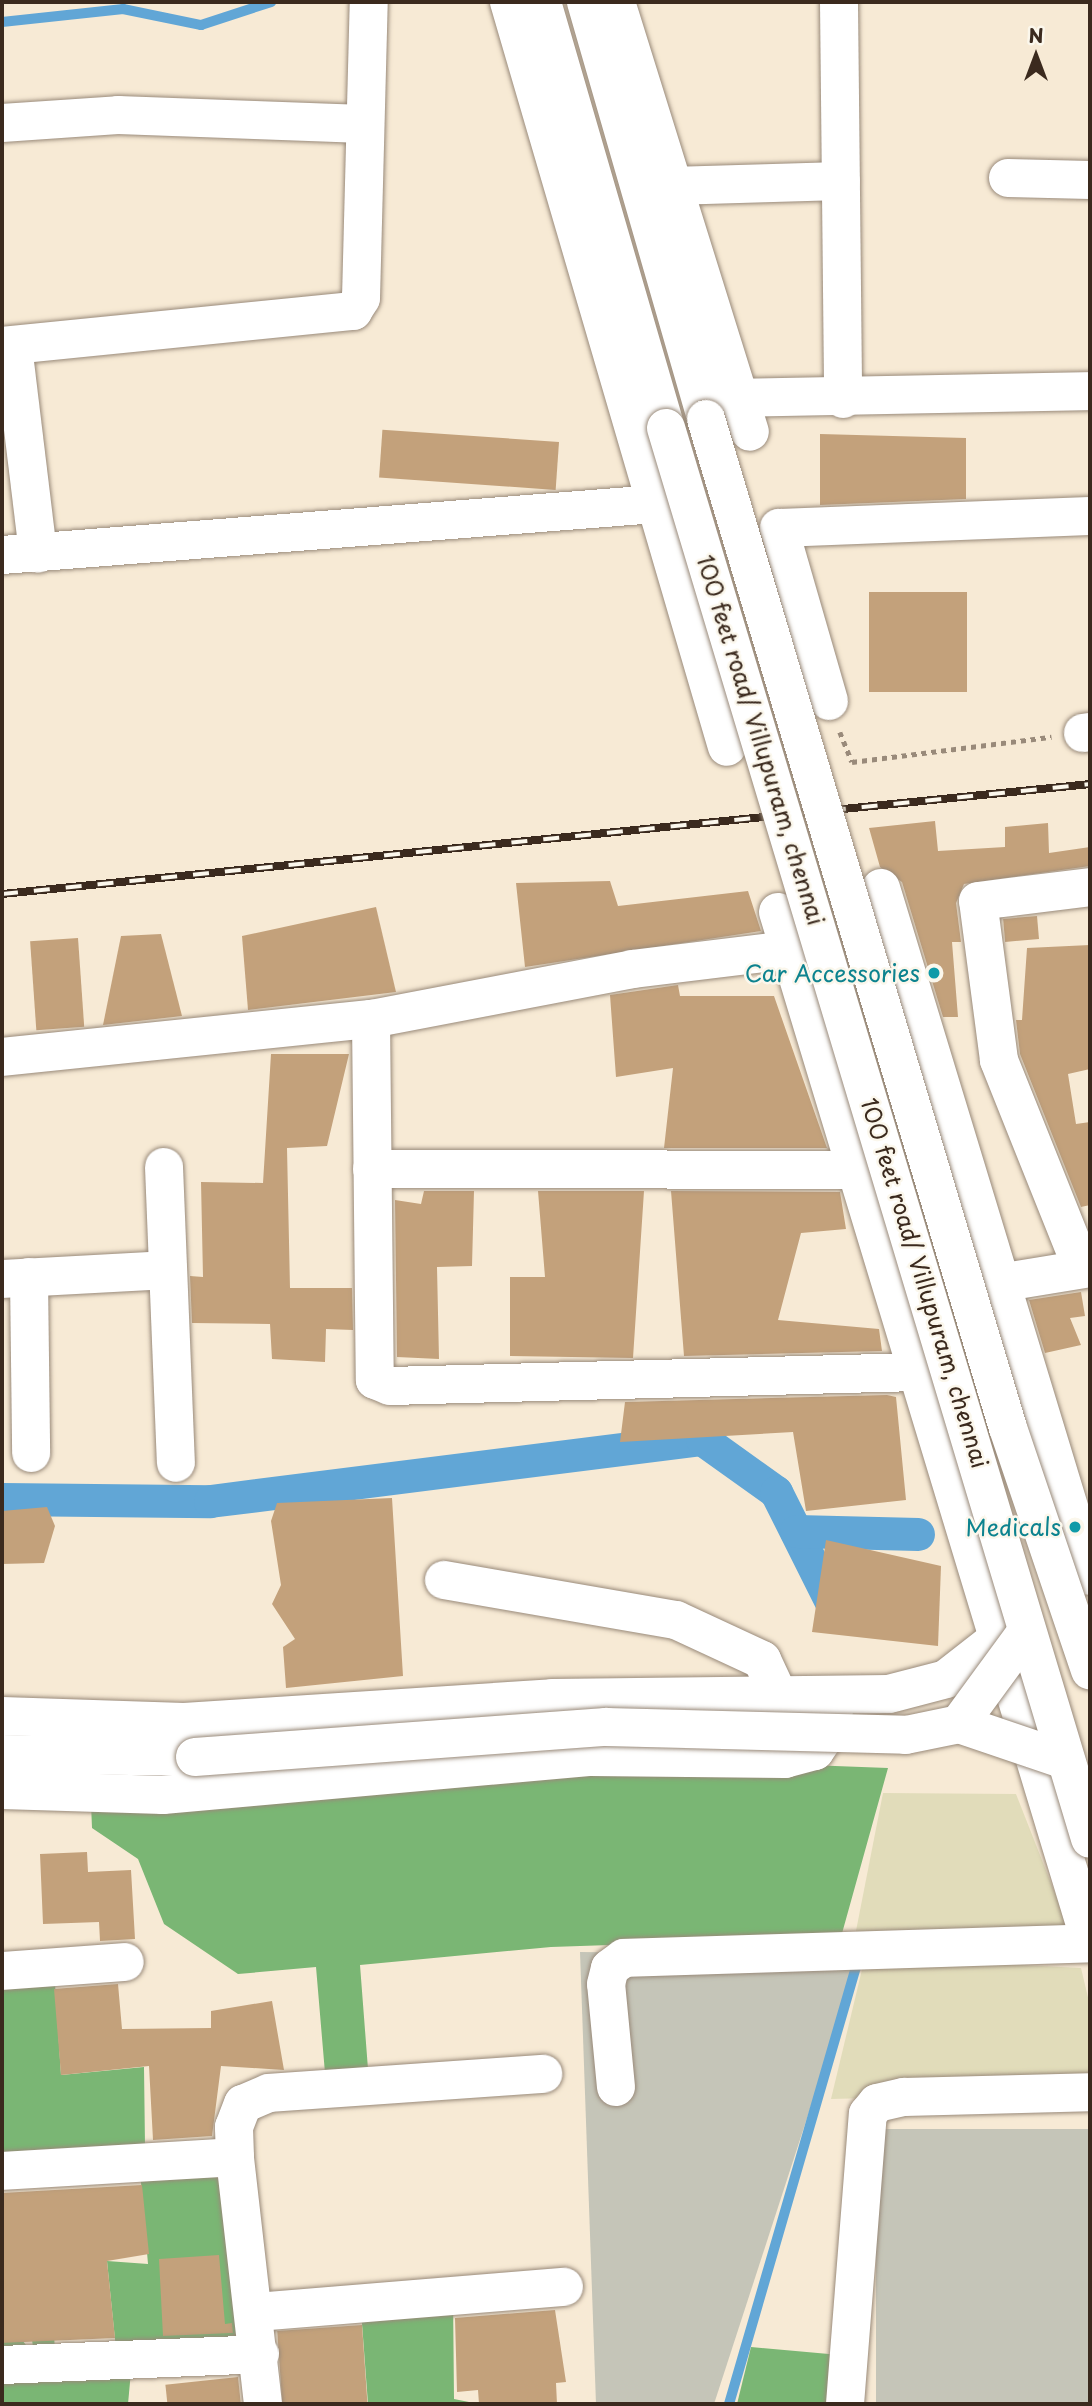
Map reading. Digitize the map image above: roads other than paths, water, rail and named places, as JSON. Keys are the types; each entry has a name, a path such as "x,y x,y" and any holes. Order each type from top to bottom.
{"main road":[{"path":"369,2 361,298 353,311 7,346 20,554 656,504"},
{"path":"509,2 654,442 656,504 727,747"},
{"name":"100 feet road/ Villupuram, chennai","path":"542,2 654,442 1012,1635 1065,1760 1090,1839"},
{"name":"100 feet road/ Villupuram, chennai","path":"586,2 721,408 1008,1428 1090,1670"},
{"path":"616,2 671,186 721,408 750,432"},
{"path":"839,2 843,399"},
{"path":"2,123 118,115 364,124"},
{"path":"1008,178 1090,180"},
{"path":"671,186 841,181"},
{"path":"721,408 843,399 1090,391"},
{"path":"829,701 779,528 1090,516"},
{"path":"898,1304 1001,1281 1086,1268 999,1060 978,901 1090,887"},
{"path":"881,888 1090,1576"},
{"path":"615,2087 606,1984 610,1968 624,1958 862,1947 1090,1942 1012,1635 919,1373 778,912"},
{"path":"2,1057 371,1019 632,969 789,950"},
{"path":"371,1019 371,1366 383,1383 919,1373"},
{"path":"164,1167 176,1462"},
{"path":"372,1169 858,1170"},
{"path":"32,1453 15,1278 168,1270"},
{"path":"444,1580 676,1620 762,1660 779,1696"},
{"path":"2,1716 184,1722 552,1698 835,1697 889,1694 946,1679 1012,1635"},
{"path":"959,1724 1012,1635"},
{"path":"2,1790 163,1795 591,1757 785,1759 814,1751 832,1726 835,1697"},
{"path":"335,1713 340,1780"},
{"path":"2,1754 195,1757 606,1727 906,1735 959,1724 1065,1760"},
{"path":"2,1971 125,1962"},
{"path":"263,2404 257,2312 233,2127 243,2104 269,2093 543,2074"},
{"path":"845,2404 868,2114 877,2103 904,2097 1090,2092"},
{"path":"2,2171 235,2157"},
{"path":"257,2312 564,2287"},
{"path":"2,2365 260,2354"}],"waterway":[{"path":"2,22 123,9 201,25 271,2"},
{"path":"2,1499 210,1501 702,1439 776,1492 835,1610"},
{"path":"796,1531 918,1534"},
{"path":"729,2404 859,1957"}],"railway":[{"path":"2,894 1090,784"}],"place":[{"name":"Car Accessories","path":"934,973"},
{"name":"Medicals","path":"1075,1527"}]}
